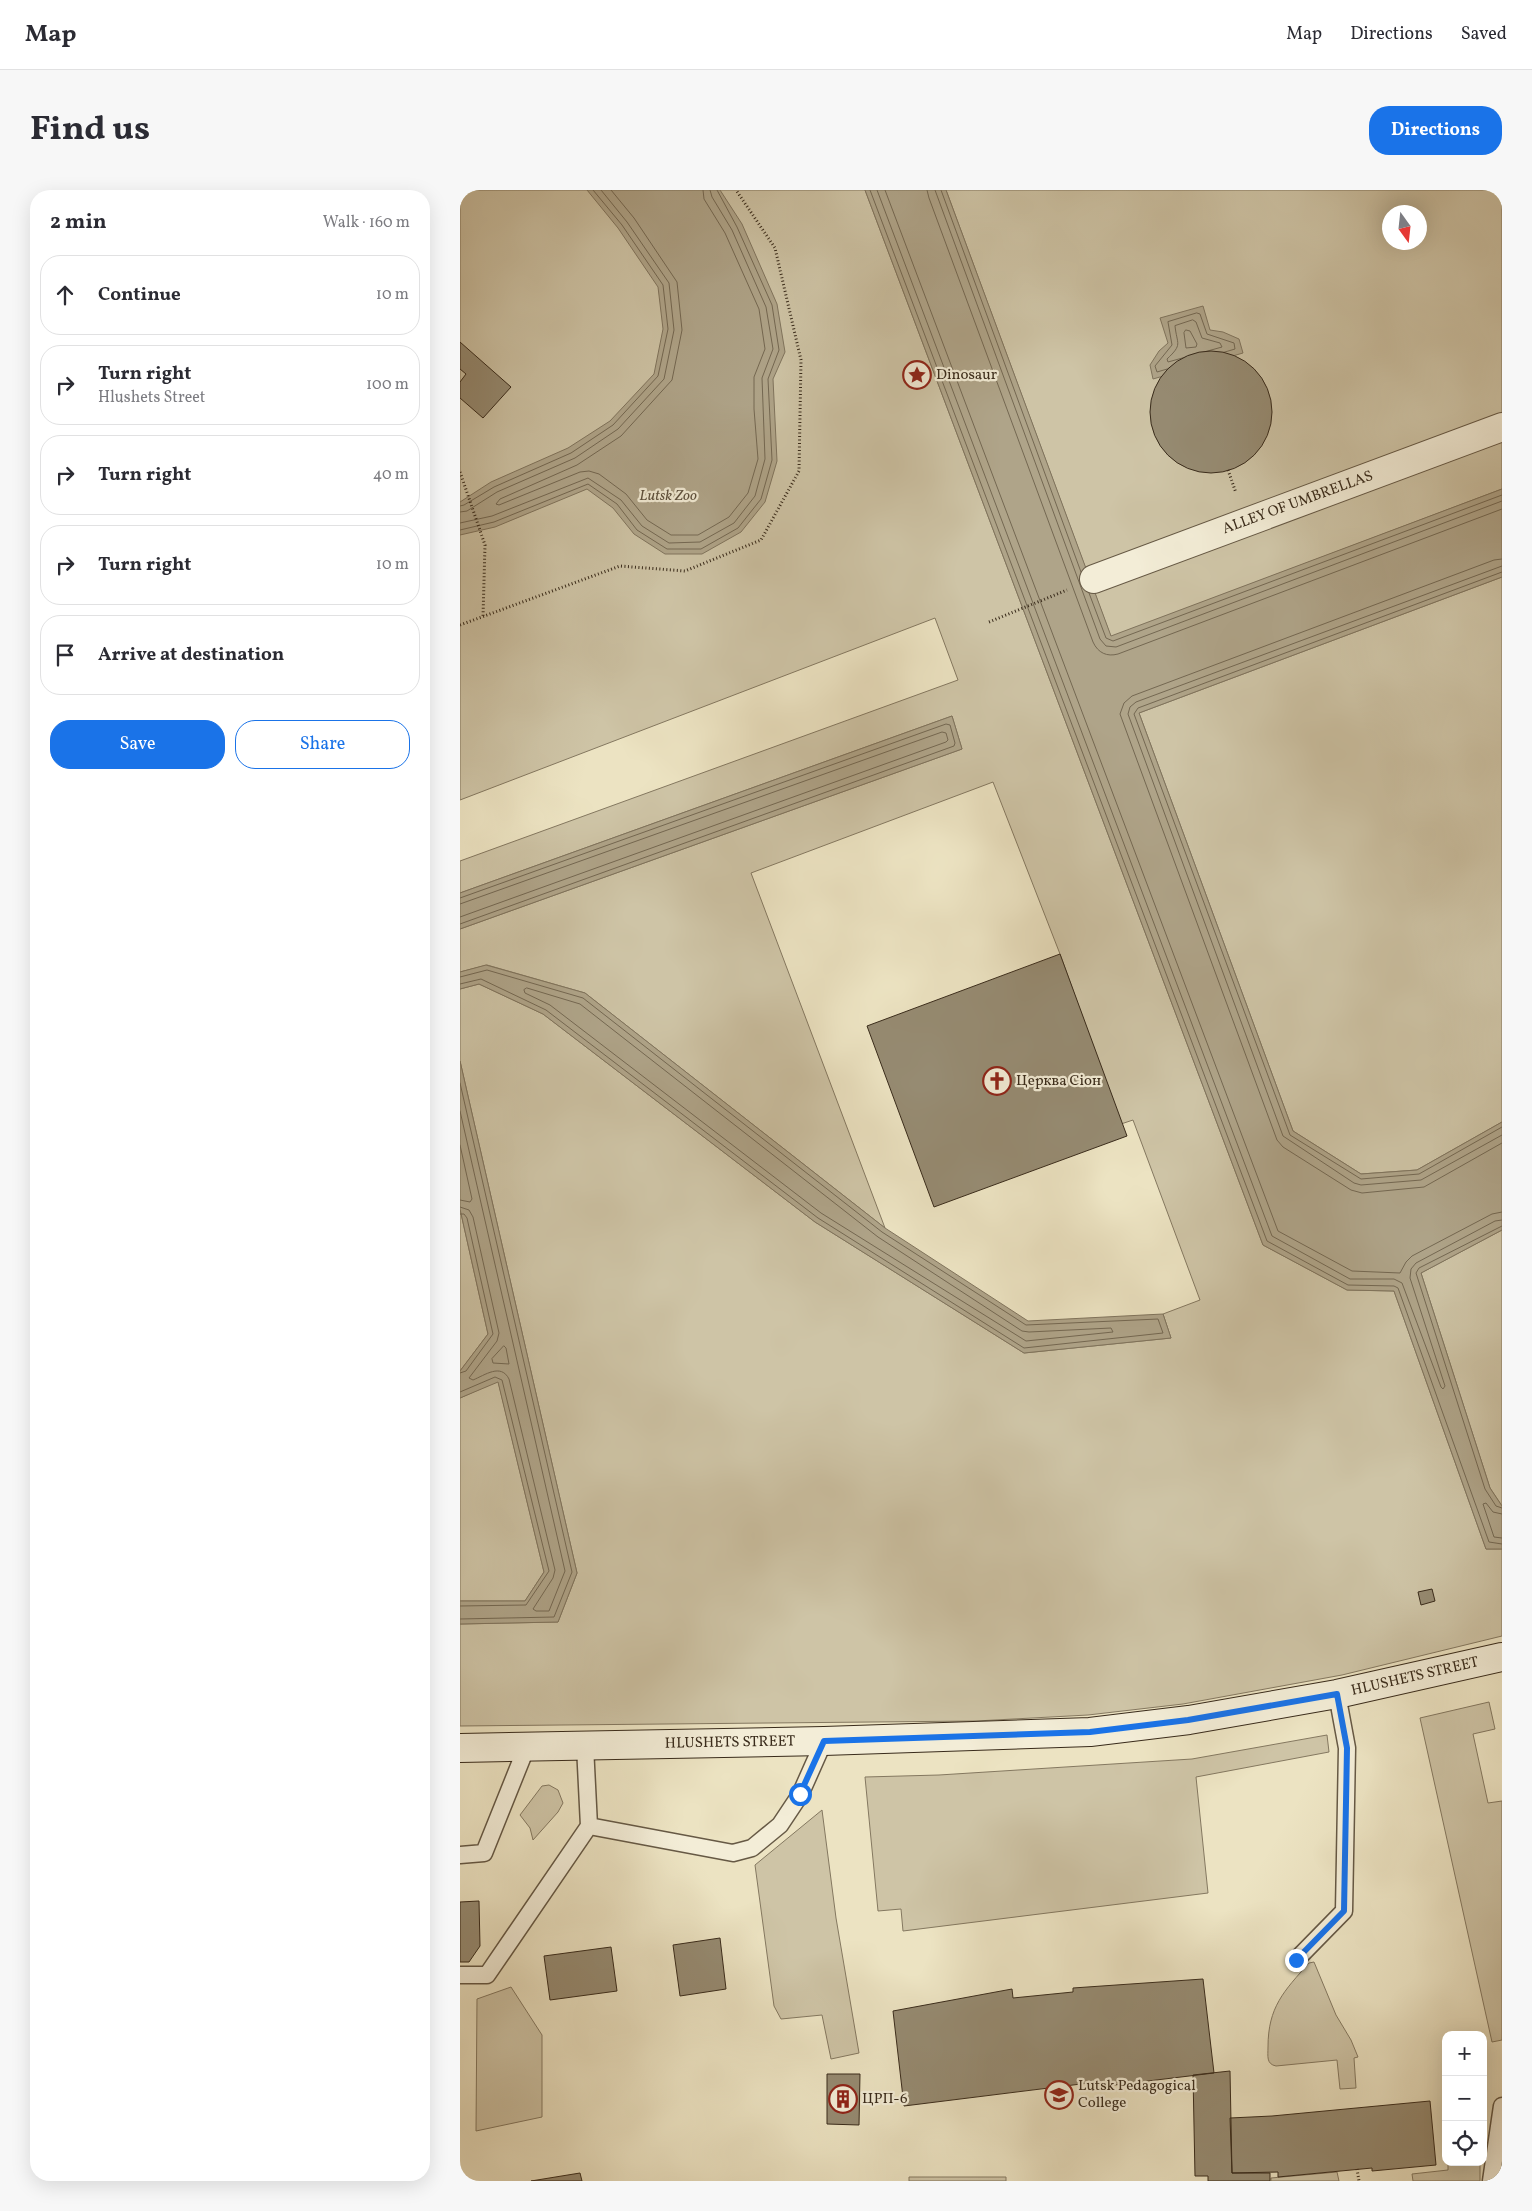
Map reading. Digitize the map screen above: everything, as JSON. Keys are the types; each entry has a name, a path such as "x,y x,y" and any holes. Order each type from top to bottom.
{"street":[{"name":"ALLEY OF UMBRELLAS","path":"1094,579 1502,427"},
{"name":"HLUSHETS STREET","path":"460,1748 824,1741 1090,1732 1188,1720 1337,1694 1502,1657"}],"lane":[{"path":"1296,1960 1344,1911 1347,1748 1337,1694"},
{"path":"589,1826 733,1853 752,1848 780,1825 800,1794 824,1741"},
{"path":"460,1854 484,1853 527,1746"},
{"path":"460,1975 487,1975 589,1826 586,1746"},
{"path":"1491,2181 1502,2106"}],"path":[{"path":"460,625 620,566 685,571 761,540 799,471 801,360 775,248 736,190"},
{"path":"460,472 485,545 483,617"},
{"path":"989,622 1094,579"},
{"path":"1357,2170 1359,2181"}],"green space":[{"name":"Lutsk Zoo","path":"460,190 865,190 1263,1245 1347,1290 1394,1291 1486,1549 1502,1549 1502,1636 1342,1675 1183,1704 1088,1715 976,1721 460,1726 460,1624 558,1622 577,1573 460,1061 460,989 479,984 543,1014 815,1222 1024,1353 1171,1338 1163,1314 1200,1300 1133,1120 1121,1124 1060,954 993,782 751,873 885,1228 585,993 487,965 460,972 460,929 962,749 952,716 460,893 460,861 958,680 935,618 460,800"},
{"path":"946,190 1502,190 1502,489 1111,637"},
{"path":"1502,577 1502,1122 1417,1170 1361,1174 1293,1131 1139,713"},
{"path":"460,1209 488,1334 460,1371"},
{"path":"1502,1230 1502,1506 1490,1488 1421,1273"},
{"path":"498,1381 544,1572 525,1601 460,1601 460,1398"},
{"path":"1489,1702 1495,1729 1473,1734 1488,1803 1502,1801 1502,2040 1492,2042 1420,1718"},
{"path":"1327,1735 1329,1752 1196,1777 1208,1893 903,1931 901,1909 878,1911 865,1777 939,1775 1192,1759"},
{"path":"549,1785 558,1790 563,1803 558,1812 533,1840 530,1828 520,1815 542,1786"},
{"path":"822,1810 836,1918 859,2053 831,2059 822,2015 781,2019 774,2006 755,1865"},
{"path":"1314,1962 1336,2015 1351,2040 1358,2057 1354,2058 1356,2088 1340,2089 1337,2060 1276,2066 1268,2059 1269,2033 1274,2010 1292,1982 1309,1963"},
{"path":"511,1987 542,2035 542,2117 476,2131 477,1999"},
{"path":"1448,2166 1480,2166 1480,2181 1413,2181 1412,2174 1448,2170"},
{"path":"1337,2172 1339,2181 1271,2181 1271,2178"},
{"path":"909,2177 1006,2177 1006,2181 909,2181"}],"water":[{"path":"587,190 720,190 742,224 777,304 785,352 773,379 777,461 765,502 741,532 702,554 665,554 634,534 613,508 587,489 495,527 460,535 460,502 491,482 568,448 610,421 654,374 663,329 658,287 618,228"},
{"path":"865,190 946,190 1111,636 1502,489 1502,577 1139,713 1293,1131 1361,1174 1417,1170 1502,1122 1502,1230 1421,1273 1490,1488 1502,1506 1502,1549 1486,1549 1394,1291 1347,1290 1263,1245"},
{"path":"1203,306 1210,330 1223,332 1239,339 1243,353 1153,379 1150,365 1159,351 1168,343 1160,318"},
{"path":"952,716 962,749 460,929 460,893"},
{"path":"486,965 585,993 885,1228 1028,1321 1163,1314 1171,1338 1024,1353 815,1222 543,1014 479,984 460,989 460,972"},
{"path":"460,1061 577,1573 558,1622 460,1624 460,1601 525,1601 544,1572 498,1382 460,1398 460,1371 488,1334 460,1209"}],"building":[{"path":"460,342 511,387 483,418 460,398 460,382 466,374 460,369"},
{"path":"1211,351 1223,352 1234,356 1245,361 1254,369 1262,378 1267,389 1271,400 1271,424 1267,435 1262,446 1254,455 1245,463 1234,468 1223,472 1211,473 1199,472 1188,468 1177,463 1168,455 1160,446 1155,435 1151,424 1150,412 1151,400 1155,389 1160,378 1168,369 1177,361 1188,356 1199,352"},
{"name":"Церква Сіон","path":"1060,954 1127,1136 934,1207 867,1026"},
{"path":"1432,1589 1435,1601 1421,1605 1418,1592"},
{"path":"479,1901 480,1946 469,1962 460,1962 460,1902"},
{"path":"720,1938 726,1989 680,1996 673,1945"},
{"path":"611,1947 617,1991 550,2000 544,1956"},
{"path":"1203,1979 1214,2073 1090,2088 1089,2083 904,2106 893,2011 1012,1989 1013,1998 1073,1992 1073,1988"},
{"path":"1230,2071 1232,2173 1270,2173 1270,2181 1208,2181 1208,2176 1195,2176 1193,2075"},
{"name":"ЦРП-6","path":"827,2074 860,2074 859,2125 827,2124"},
{"path":"1430,2101 1436,2165 1372,2171 1372,2168 1278,2177 1278,2172 1232,2173 1230,2118 1272,2116"},
{"path":"580,2173 582,2181 531,2181"}],"place":[{"name":"Dinosaur","path":"917,375"},
{"name":"Церква Сіон","path":"997,1081"},
{"name":"Lutsk Pedagogical College","path":"1059,2095"},
{"name":"ЦРП-6","path":"843,2099"}],"route":[{"path":"800,1794 824,1741 1090,1732 1188,1720 1337,1694 1347,1748 1344,1911 1296,1960"}]}
